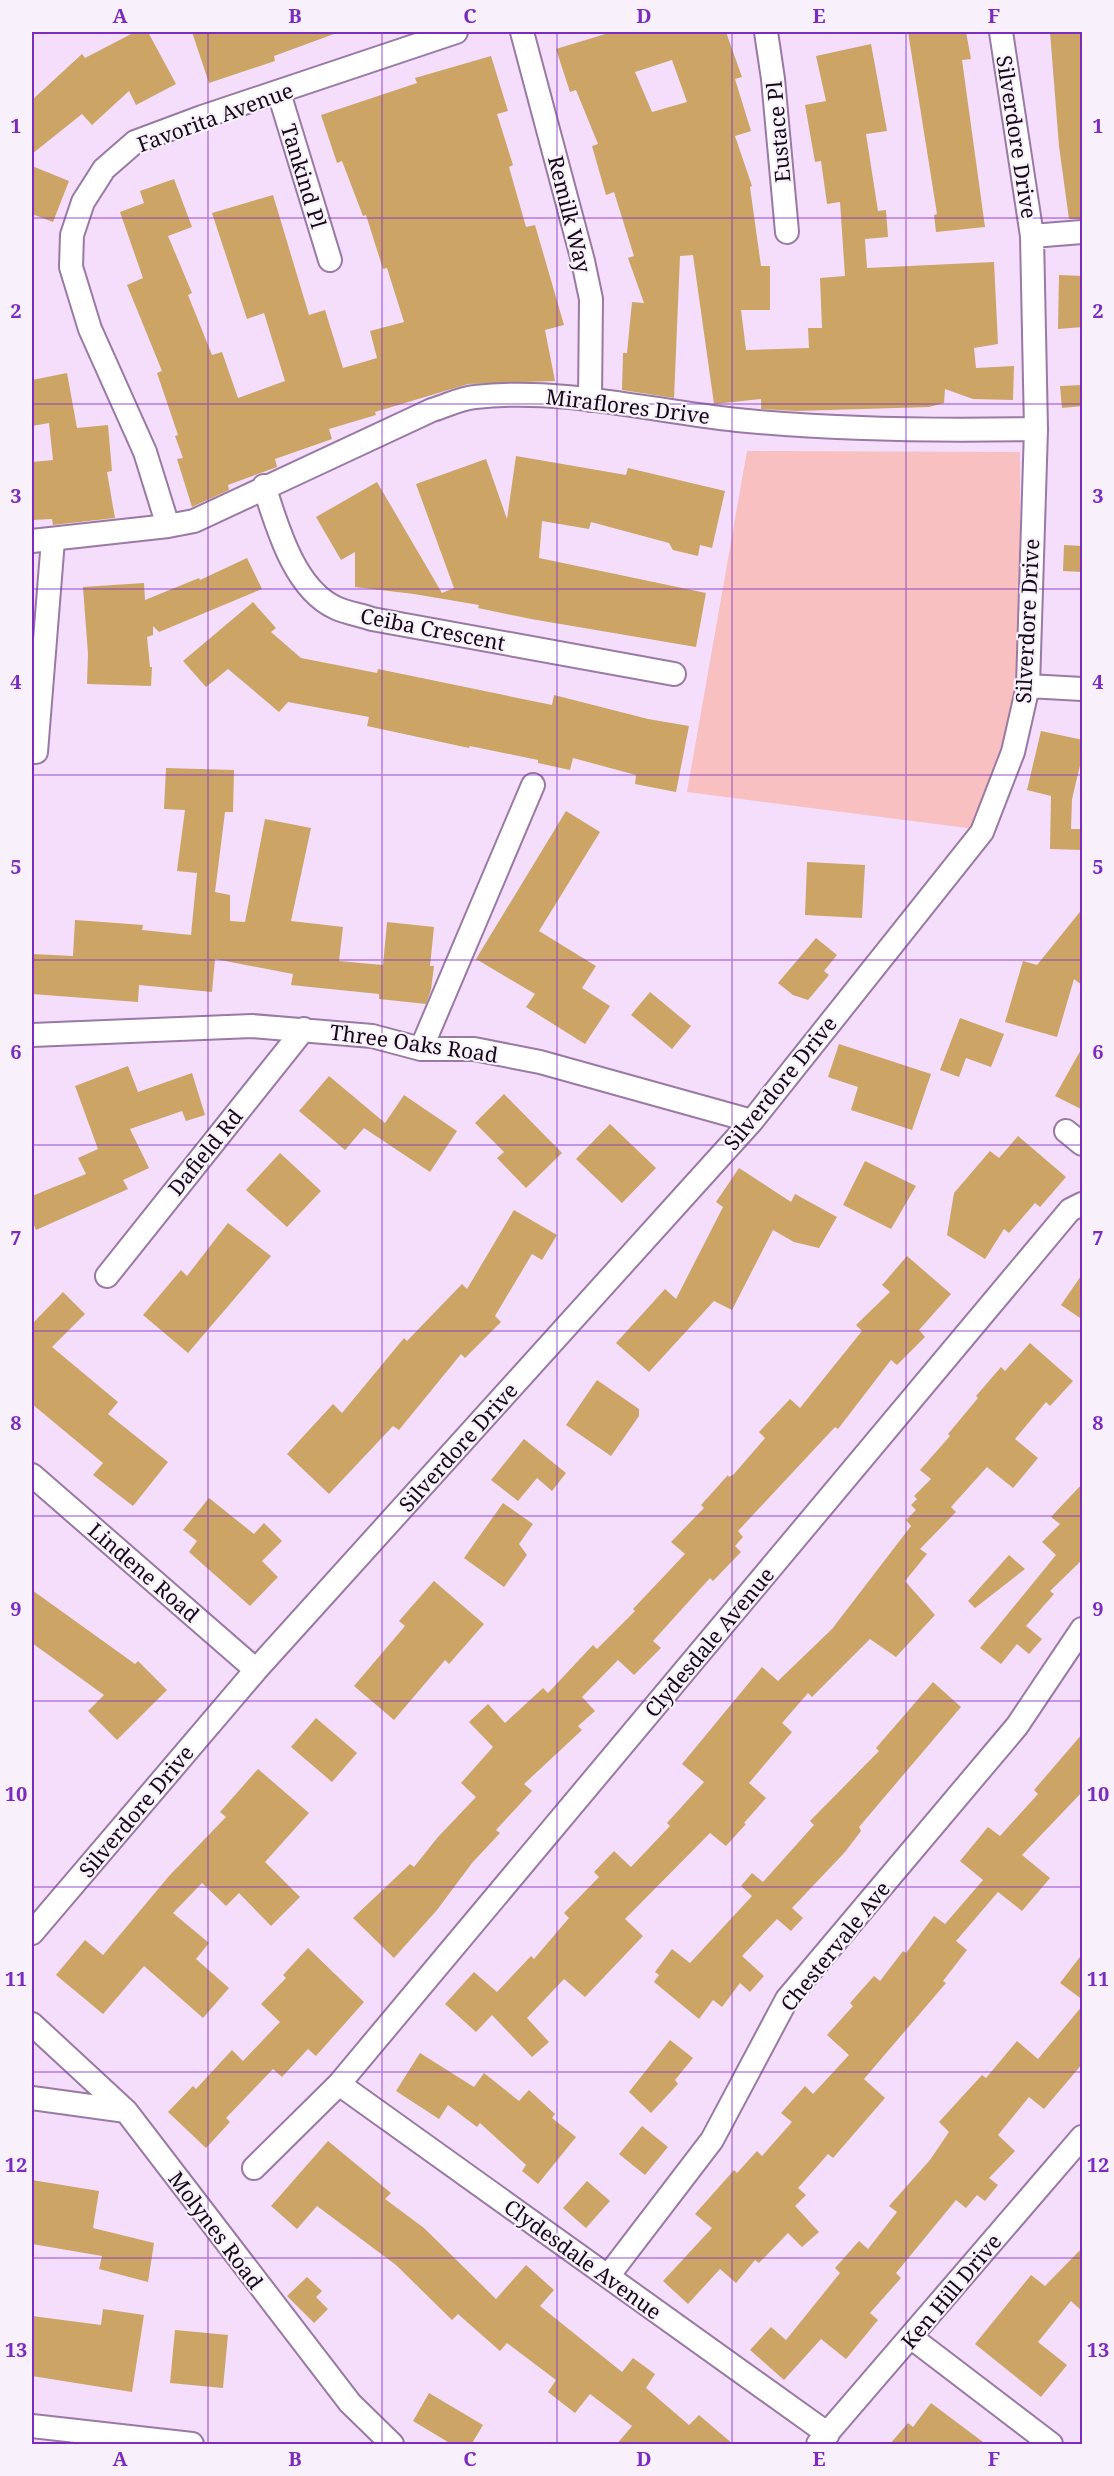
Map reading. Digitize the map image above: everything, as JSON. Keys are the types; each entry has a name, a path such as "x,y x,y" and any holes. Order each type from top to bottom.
{"street":[{"name":"Favorita Avenue","path":"168,526 145,452 90,329 71,267 72,235 83,202 104,169 135,142 202,117 456,32"},
{"name":"Remilk Way","path":"522,32 591,298 590,400"},
{"name":"Eustace Pl","path":"766,32 774,79 787,232"},
{"name":"Silverdore Drive","path":"32,1933 256,1670 752,1121 982,832 1013,752 1028,686 1036,429 1032,236 1001,32"},
{"name":"Tankind Pl","path":"279,93 330,260"},
{"path":"1032,236 1083,232"},
{"name":"Miraflores Drive","path":"42,540 168,526 194,520 432,410 473,397 553,394 727,419 825,427 936,431 1036,429"},
{"name":"Ceiba Crescent","path":"264,486 287,550 309,587 335,607 372,619 674,674"},
{"path":"36,752 42,540"},
{"path":"1028,686 1083,689"},
{"path":"422,1049 533,785"},
{"name":"Three Oaks Road","path":"32,1035 207,1026 304,1029 372,1036 422,1049 474,1049 540,1062 752,1121"},
{"name":"Dafield Rd","path":"107,1276 304,1029"},
{"name":"Clydesdale Avenue","path":"254,2168 339,2084 1070,1210 1083,1204"},
{"name":"Lindene Road","path":"32,1475 256,1670"},
{"name":"Chestervale Ave","path":"608,2276 712,2140 787,2000 1017,1726 1083,1629"},
{"name":"Molynes Road","path":"32,2024 126,2111 350,2403 392,2445"},
{"name":"Clydesdale Avenue","path":"339,2084 608,2276 823,2439"},
{"path":"32,2098 126,2111"},
{"name":"Ken Hill Drive","path":"823,2439 1083,2137"},
{"path":"912,2338 1051,2445"},
{"path":"32,2426 192,2445"}],"shaded area":[{"path":"747,451 1020,452 1020,682 1004,749 975,829 687,792"}],"building":[{"path":"135,32 148,32 176,84 136,105 129,91 92,125 82,114 32,154 32,100 82,54 85,58"},
{"path":"192,32 334,32 334,34 274,56 275,61 209,83"},
{"path":"612,32 726,32 742,77 735,79 751,131 735,136 752,186 750,187 761,266 770,266 770,310 741,310 746,350 809,348 808,328 822,328 820,278 845,276 840,202 827,204 821,161 815,162 805,105 826,101 816,56 871,44 887,131 866,134 878,211 886,210 888,237 865,239 867,268 994,262 998,344 974,348 976,368 1014,366 1013,400 973,399 945,389 944,403 929,407 796,411 761,409 761,399 714,404 693,255 680,256 674,398 622,390 623,353 627,353 632,302 644,303 628,258 634,256 614,192 606,195 592,146 598,144 576,90 570,92 556,49","holes":["672,60 687,102 652,112 635,72"]},
{"path":"908,32 966,32 971,59 962,60 985,227 936,232 934,215 937,214"},
{"path":"1050,32 1083,32 1083,219 1069,219 1059,146"},
{"path":"491,56 508,111 497,114 513,165 509,167 526,227 535,225 564,325 545,330 555,381 468,384 375,412 376,415 329,429 332,439 275,459 277,467 228,485 229,490 192,507 177,459 183,458 175,436 178,435 157,373 162,371 127,285 143,278 120,212 144,203 140,191 174,179 192,227 168,236 192,293 188,295 212,355 222,352 238,398 285,381 264,313 247,319 212,213 273,195 309,315 325,310 343,368 377,358 370,331 404,322 387,268 383,269 366,215 363,216 342,161 337,163 321,115 417,83 415,78"},
{"path":"32,166 69,181 53,222 32,214"},
{"path":"1059,275 1083,276 1083,327 1058,329"},
{"path":"67,373 77,428 108,425 112,471 107,472 115,518 53,525 52,519 32,520 32,462 53,460 49,423 32,426 32,380"},
{"path":"1083,385 1083,406 1062,408 1060,386"},
{"path":"516,456 626,475 628,468 725,491 712,548 700,545 698,556 673,550 669,543 591,522 589,529 542,521 539,558 706,593 696,647 531,619 478,608 479,605 355,587 355,552 341,560 316,517 377,482 442,593 454,588 416,484 486,459 507,519"},
{"path":"1064,545 1083,546 1083,572 1063,571"},
{"path":"247,558 262,589 159,632 153,626 153,635 147,637 150,667 152,667 151,686 87,684 88,654 83,587 144,583 145,600 199,578 200,580"},
{"path":"253,602 276,628 271,632 301,658 377,673 378,669 552,705 554,695 648,719 689,726 676,792 635,784 636,775 573,758 570,770 538,763 538,760 367,726 369,717 288,702 279,712 228,669 206,687 183,661"},
{"path":"1041,731 1083,740 1083,753 1072,799 1071,829 1083,829 1083,850 1050,849 1051,796 1027,790"},
{"path":"166,768 234,770 233,812 225,812 215,892 230,895 230,921 245,922 265,819 311,828 291,921 343,927 339,961 383,965 387,922 434,927 430,966 434,966 431,990 426,1004 379,999 379,994 291,985 293,974 215,959 212,992 139,985 138,1002 32,994 32,954 73,956 75,920 143,925 142,930 191,935 197,873 177,871 185,810 164,809"},
{"path":"566,811 600,832 539,931 596,966 582,988 610,1006 585,1044 526,1007 535,994 476,959"},
{"path":"807,862 865,865 862,918 805,915"},
{"path":"1083,908 1083,986 1074,979 1057,1037 1005,1022 1023,961 1037,965"},
{"path":"816,938 837,955 824,971 829,975 808,1000 793,995 778,983"},
{"path":"650,992 691,1026 672,1049 631,1015"},
{"path":"960,1018 1004,1034 991,1067 966,1058 959,1077 940,1070"},
{"path":"839,1044 931,1074 912,1130 851,1110 858,1087 828,1077"},
{"path":"1083,1046 1083,1110 1055,1096"},
{"path":"128,1066 138,1092 192,1073 205,1115 186,1121 182,1111 130,1129 149,1168 123,1180 128,1189 36,1230 32,1220 32,1196 86,1174 78,1158 98,1149 75,1086"},
{"path":"329,1076 385,1123 404,1095 457,1131 430,1172 364,1128 345,1150 299,1111"},
{"path":"504,1094 562,1153 526,1188 497,1158 504,1152 475,1123"},
{"path":"610,1124 656,1168 622,1203 576,1159"},
{"path":"1018,1136 1066,1177 1040,1207 1035,1203 1009,1233 1004,1229 985,1259 947,1235 954,1193 990,1151 999,1158"},
{"path":"280,1153 321,1191 287,1227 246,1190"},
{"path":"865,1161 916,1186 891,1229 843,1205"},
{"path":"739,1168 791,1202 795,1194 837,1217 819,1248 794,1242 773,1230 732,1310 714,1301 649,1372 616,1343 665,1289 676,1299 723,1207 716,1202"},
{"path":"514,1210 557,1235 542,1260 532,1254 495,1316 501,1322 465,1358 461,1354 399,1430 393,1426 329,1494 287,1454 333,1404 342,1413 404,1338 407,1341 462,1284 467,1289"},
{"path":"228,1223 271,1256 188,1353 143,1315 181,1270 187,1276"},
{"path":"907,1256 951,1294 919,1330 925,1337 897,1365 891,1360 838,1429 835,1427 738,1531 743,1537 735,1546 741,1552 713,1581 710,1578 653,1641 661,1648 634,1675 618,1660 582,1697 595,1711 578,1726 582,1730 524,1784 532,1791 496,1830 500,1833 472,1863 437,1910 394,1958 353,1918 410,1864 414,1867 438,1837 476,1797 461,1783 493,1747 469,1722 488,1704 505,1723 543,1688 548,1693 593,1645 597,1649 635,1611 633,1609 685,1554 671,1542 704,1508 701,1505 728,1475 729,1477 734,1474 765,1438 759,1432 790,1399 800,1408 862,1331 856,1325 890,1292 882,1285"},
{"path":"1083,1273 1083,1320 1061,1305"},
{"path":"63,1292 85,1314 52,1347 118,1402 108,1414 168,1462 133,1506 93,1475 103,1463 32,1404 32,1324"},
{"path":"1030,1343 1073,1381 1050,1406 1046,1402 1015,1439 1038,1458 1013,1488 987,1467 951,1507 956,1512 920,1549 927,1554 905,1581 935,1615 896,1657 870,1639 812,1697 808,1693 782,1723 792,1732 749,1783 766,1798 744,1823 746,1824 726,1846 710,1833 625,1919 643,1936 585,1997 564,1979 527,2018 549,2042 532,2057 492,2015 476,2032 445,2004 474,1972 497,1992 531,1956 534,1959 569,1918 564,1913 599,1877 594,1872 614,1851 631,1867 670,1826 667,1823 704,1782 682,1764 762,1667 778,1681 832,1629 911,1526 906,1520 916,1510 911,1505 917,1499 914,1496 931,1479 920,1470 950,1436 948,1434 978,1398 976,1396 1001,1367 1005,1371"},
{"path":"597,1380 639,1409 639,1416 611,1456 566,1425"},
{"path":"524,1439 566,1473 552,1491 537,1478 518,1501 491,1480"},
{"path":"1083,1483 1083,1559 1050,1591 1054,1594 1026,1626 1042,1639 1029,1654 1017,1644 1001,1664 980,1648 1056,1555 1042,1542 1060,1524 1051,1517"},
{"path":"209,1498 254,1534 264,1523 282,1541 262,1561 278,1577 250,1606 189,1552 197,1541 183,1530"},
{"path":"503,1503 533,1524 519,1544 527,1555 504,1587 464,1558"},
{"path":"1009,1555 1025,1569 975,1608 968,1601"},
{"path":"434,1581 484,1624 449,1664 445,1660 394,1720 354,1686 405,1626 399,1621"},
{"path":"32,1590 135,1664 138,1661 167,1690 117,1740 88,1711 104,1695 32,1643"},
{"path":"933,1682 961,1707 859,1827 861,1831 845,1852 792,1908 803,1918 791,1931 777,1919 742,1956 764,1976 750,1992 740,1983 722,2007 713,2000 699,2019 654,1982 659,1975 655,1972 672,1949 690,1963 752,1896 741,1886 752,1873 763,1882 814,1825 810,1821 879,1751 876,1748"},
{"path":"316,1718 357,1753 332,1782 291,1747"},
{"path":"1083,1733 1083,1791 1022,1855 1050,1878 1022,1911 998,1892 956,1941 967,1950 943,1981 946,1983 864,2079 885,2098 833,2158 828,2154 798,2188 806,2195 795,2206 819,2232 802,2247 788,2233 759,2263 755,2260 736,2283 720,2269 688,2304 663,2281 712,2228 695,2214 734,2170 737,2173 757,2151 762,2156 792,2122 781,2113 805,2086 813,2094 849,2055 827,2035 853,2006 850,2003 874,1976 880,1981 903,1951 906,1953 934,1916 945,1924 983,1880 960,1861 988,1827 1000,1836 1038,1794 1034,1790"},
{"path":"258,1769 309,1813 265,1862 300,1897 271,1926 239,1893 226,1906 202,1883 173,1913 209,1943 196,1959 229,1988 203,2018 144,1966 103,2014 56,1975 85,1940 103,1955 169,1876 226,1817 220,1812"},
{"path":"308,1948 364,2002 316,2056 308,2049 282,2077 273,2069 226,2118 230,2122 206,2148 168,2112 193,2086 196,2089 232,2050 243,2061 280,2022 261,2004 286,1978 283,1975"},
{"path":"1083,1953 1083,2000 1060,1983"},
{"path":"1083,2005 1083,2063 1044,2109 1029,2097 998,2135 1015,2151 989,2178 998,2185 985,2201 977,2195 966,2208 956,2200 896,2273 901,2278 870,2313 878,2320 846,2359 821,2339 784,2380 750,2350 771,2327 786,2340 840,2273 835,2268 859,2241 868,2249 897,2212 889,2206 930,2160 949,2132 939,2122 982,2075 986,2078 1017,2041 1038,2059"},
{"path":"670,2040 693,2058 675,2080 678,2084 651,2113 629,2092"},
{"path":"420,2053 474,2087 484,2073 519,2101 529,2090 555,2114 552,2118 576,2137 538,2184 522,2171 526,2165 480,2123 477,2127 448,2105 439,2119 396,2091"},
{"path":"642,2126 668,2147 645,2175 619,2154"},
{"path":"328,2141 391,2193 385,2199 424,2228 496,2299 526,2265 554,2290 540,2306 622,2372 633,2358 655,2374 646,2388 689,2425 699,2415 734,2445 616,2445 632,2426 590,2394 575,2413 548,2392 556,2380 507,2343 500,2351 458,2314 452,2320 396,2265 317,2206 297,2229 271,2206"},
{"path":"32,2180 99,2191 93,2228 154,2243 148,2282 99,2269 102,2256 32,2244"},
{"path":"587,2181 610,2201 586,2228 563,2208"},
{"path":"1083,2247 1083,2312 1071,2301 1038,2342 1067,2365 1041,2397 975,2344 1031,2275 1045,2286"},
{"path":"307,2277 322,2291 316,2297 328,2309 314,2323 287,2296"},
{"path":"103,2309 144,2315 132,2392 32,2376 32,2316 101,2325"},
{"path":"175,2330 228,2335 223,2388 170,2383"},
{"path":"429,2393 483,2425 471,2445 453,2445 413,2421"},
{"path":"931,2403 987,2445 889,2445 908,2423 913,2427"}]}
